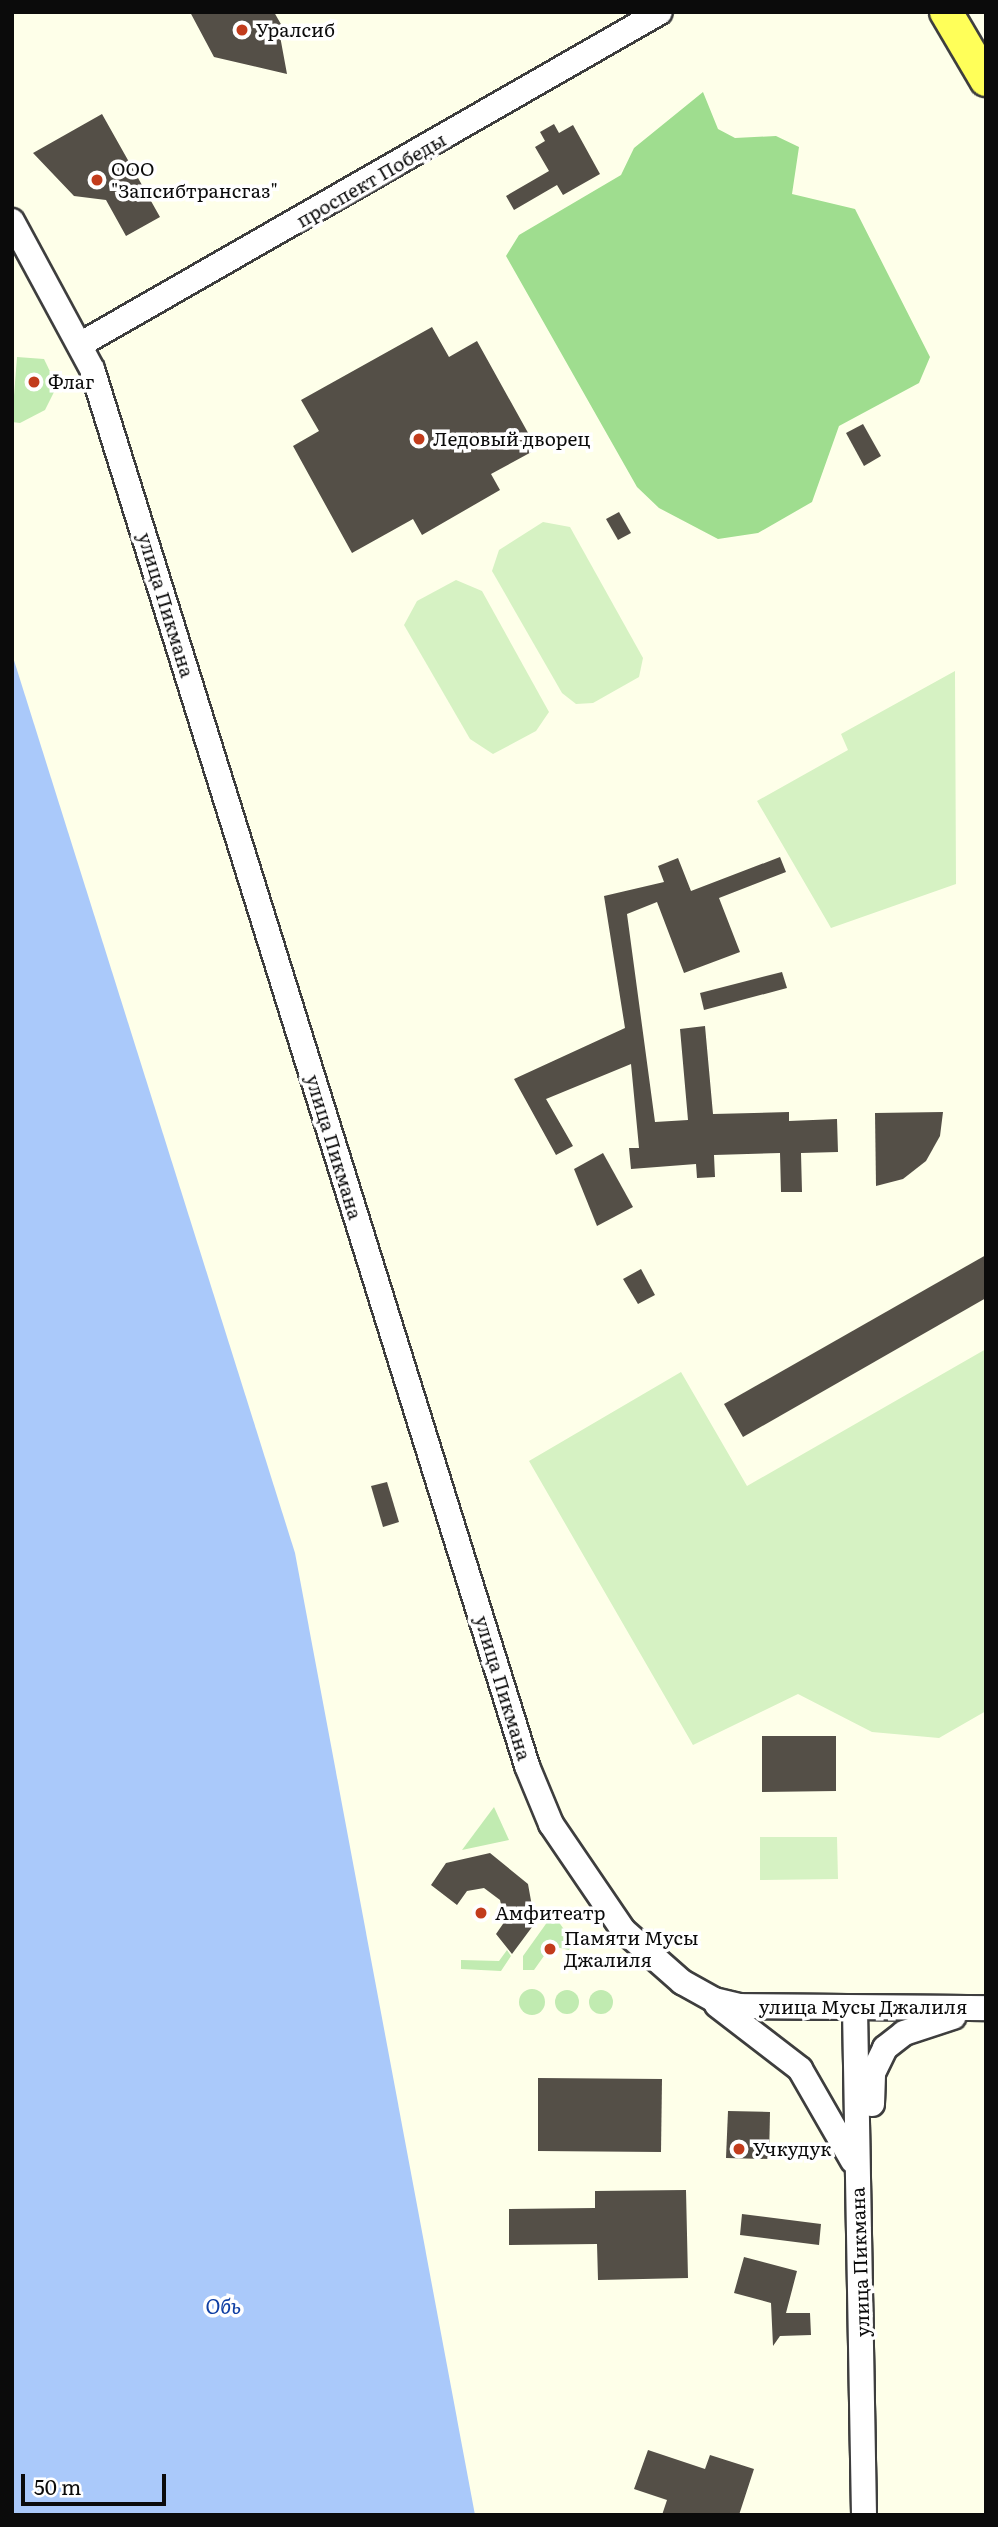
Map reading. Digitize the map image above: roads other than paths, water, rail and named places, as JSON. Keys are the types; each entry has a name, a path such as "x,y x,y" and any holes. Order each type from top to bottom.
{"main road":[{"path":"946,12 986,80"}],"street":[{"name":"проспект Победы","path":"81,344 660,12"},
{"name":"улица Пикмана","path":"12,221 81,344 527,1766 551,1824 595,1896 652,1958 698,1993 740,2006"},
{"path":"698,1993 800,2069 832,2115 858,2172"},
{"name":"улица Мусы Джалиля","path":"740,2006 855,2010 986,2009"},
{"path":"858,2172 872,2139 873,2073 885,2048 929,2022 986,2009"},
{"name":"улица Пикмана","path":"855,2010 864,2515"}],"water":[{"name":"Обь","path":"12,654 295,1553 475,2515 12,2515"}],"place":[{"name":"Уралсиб","path":"242,30"},
{"name":"ООО \"Запсибтрансгаз\"","path":"97,180"},
{"name":"Флаг","path":"34,382"},
{"name":"Ледовый дворец","path":"419,439"},
{"name":"Амфитеатр","path":"481,1913"},
{"name":"Памяти Мусы Джалиля","path":"550,1949"},
{"name":"Учкудук","path":"739,2149"}]}
